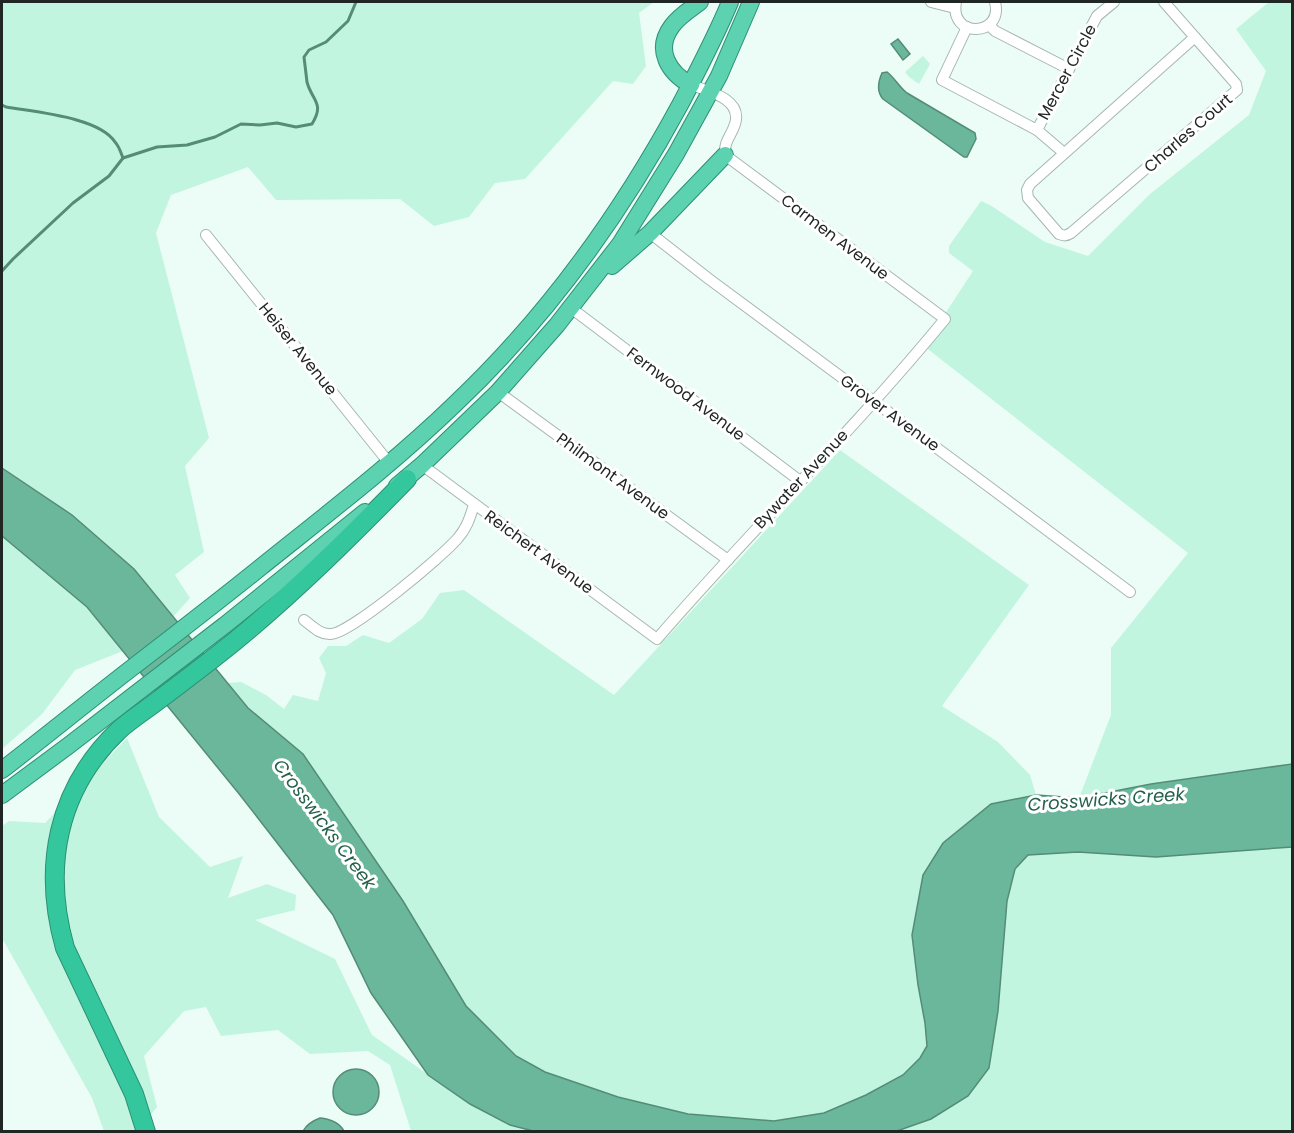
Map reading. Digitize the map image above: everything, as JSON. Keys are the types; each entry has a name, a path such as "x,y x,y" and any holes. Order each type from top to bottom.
{"highway":[{"path":"691,85 680,79 667,64 664,44 672,26 700,2"},
{"path":"2,770 390,464 476,384 530,325 610,222 635,184 691,85 730,2"},
{"path":"146,1131 134,1094 64,948 59,927 55,905 54,862 63,820 80,781 105,745 123,727 235,641 304,580 498,392 571,308 620,244 676,154 710,92 751,2"},
{"path":"588,286 650,233 725,155"},
{"path":"2,795 225,625 407,479"}],"street":[{"path":"931,2 956,5 959,21 976,30 989,25 993,20 996,14 995,2"},
{"name":"Mercer Circle","path":"967,27 942,80 1037,130 1097,16 1114,2"},
{"path":"1164,2 1195,37"},
{"path":"989,25 995,31 1069,69"},
{"name":"Charles Court","path":"1195,37 1236,84 1237,90 1067,236 1059,234 1027,194 1030,184 1064,153 1195,37"},
{"path":"691,85 726,99 733,105 736,116 735,125 726,140 725,155"},
{"path":"1037,130 1064,153"},
{"name":"Carmen Avenue","path":"725,155 945,319"},
{"name":"Grover Avenue","path":"650,233 1130,592"},
{"name":"Heiser Avenue","path":"206,235 390,464"},
{"name":"Fernwood Avenue","path":"571,308 800,481"},
{"name":"Bywater Avenue","path":"657,639 890,385 945,319"},
{"name":"Philmont Avenue","path":"498,392 728,560"},
{"name":"Reichert Avenue","path":"422,465 657,639"},
{"path":"303,620 318,631 330,635 340,632 362,618 425,569 452,544 468,523 474,505"}],"shaded area":[{"path":"2,2 654,2 639,13 646,66 633,84 613,81 525,179 495,183 469,217 434,226 400,199 276,200 248,167 171,195 156,233 209,438 185,466 204,552 175,575 190,598 173,617 134,569 72,515 2,468"},
{"path":"1269,2 1292,2 1292,765 1151,784 1079,798 1111,715 1111,648 1188,553 924,346 973,271 949,253 949,246 981,201 1045,242 1088,256 1150,194 1249,115 1266,71 1236,29"},
{"path":"923,56 930,64 919,84 905,72"},
{"path":"840,450 1029,585 942,706 998,742 1030,775 1036,795 991,804 925,1023 927,1046 920,1058 903,1075 866,1095 824,1113 774,1121 688,1114 618,1097 545,1072 516,1056 466,1006 403,901 303,754 248,708 227,683 241,682 266,695 284,709 293,695 318,701 326,673 319,658 328,646 346,646 363,635 389,643 422,619 440,593 464,590 614,695"},
{"path":"2,536 87,607 123,651 75,670 42,714 2,749"},
{"path":"127,738 159,817 210,867 243,856 228,898 267,884 296,895 295,910 255,920 335,959 372,1035 470,1104 510,1125 537,1131 411,1131 390,1065 368,1051 310,1054 278,1030 221,1036 206,1007 184,1011 144,1056 157,1107 137,1131 104,1131 92,1098 2,938 2,826 9,821 45,823"},
{"path":"1292,847 1292,1131 897,1132 931,1119 998,1011 1007,901 1015,869 1028,855 1078,852 1156,857"}],"water":[{"path":"898,39 910,54 903,60 891,44"},
{"path":"887,72 907,93 975,133 976,139 967,157 883,99 879,93 879,83 882,73"},
{"path":"2,468 72,515 134,569 248,708 303,754 403,901 466,1006 516,1056 545,1072 618,1097 688,1114 774,1121 824,1113 866,1095 903,1075 920,1058 927,1046 912,935 923,875 943,843 991,804 1036,795 1079,798 1151,784 1292,764 1292,847 1156,857 1078,852 1028,855 1015,869 1007,901 998,1011 989,1068 968,1096 931,1119 897,1131 537,1132 510,1125 470,1104 428,1075 371,993 333,915 240,795 87,607 2,536"},
{"path":"356,1069 372,1076 379,1092 372,1108 356,1115 340,1108 333,1092 340,1076"},
{"path":"320,1118 340,1125 344,1131 303,1131 306,1126"}],"waterway":[{"path":"123,158 157,147 187,145 215,137 241,124 277,123 296,127 312,124 316,117 317,106 307,82 304,57 309,50 326,42 348,21 356,2"},
{"name":"Crosswicks Creek","path":"2,105 65,117 95,127 115,142 123,158"},
{"name":"Crosswicks Creek","path":"2,271 73,203 109,176 123,158"}]}
